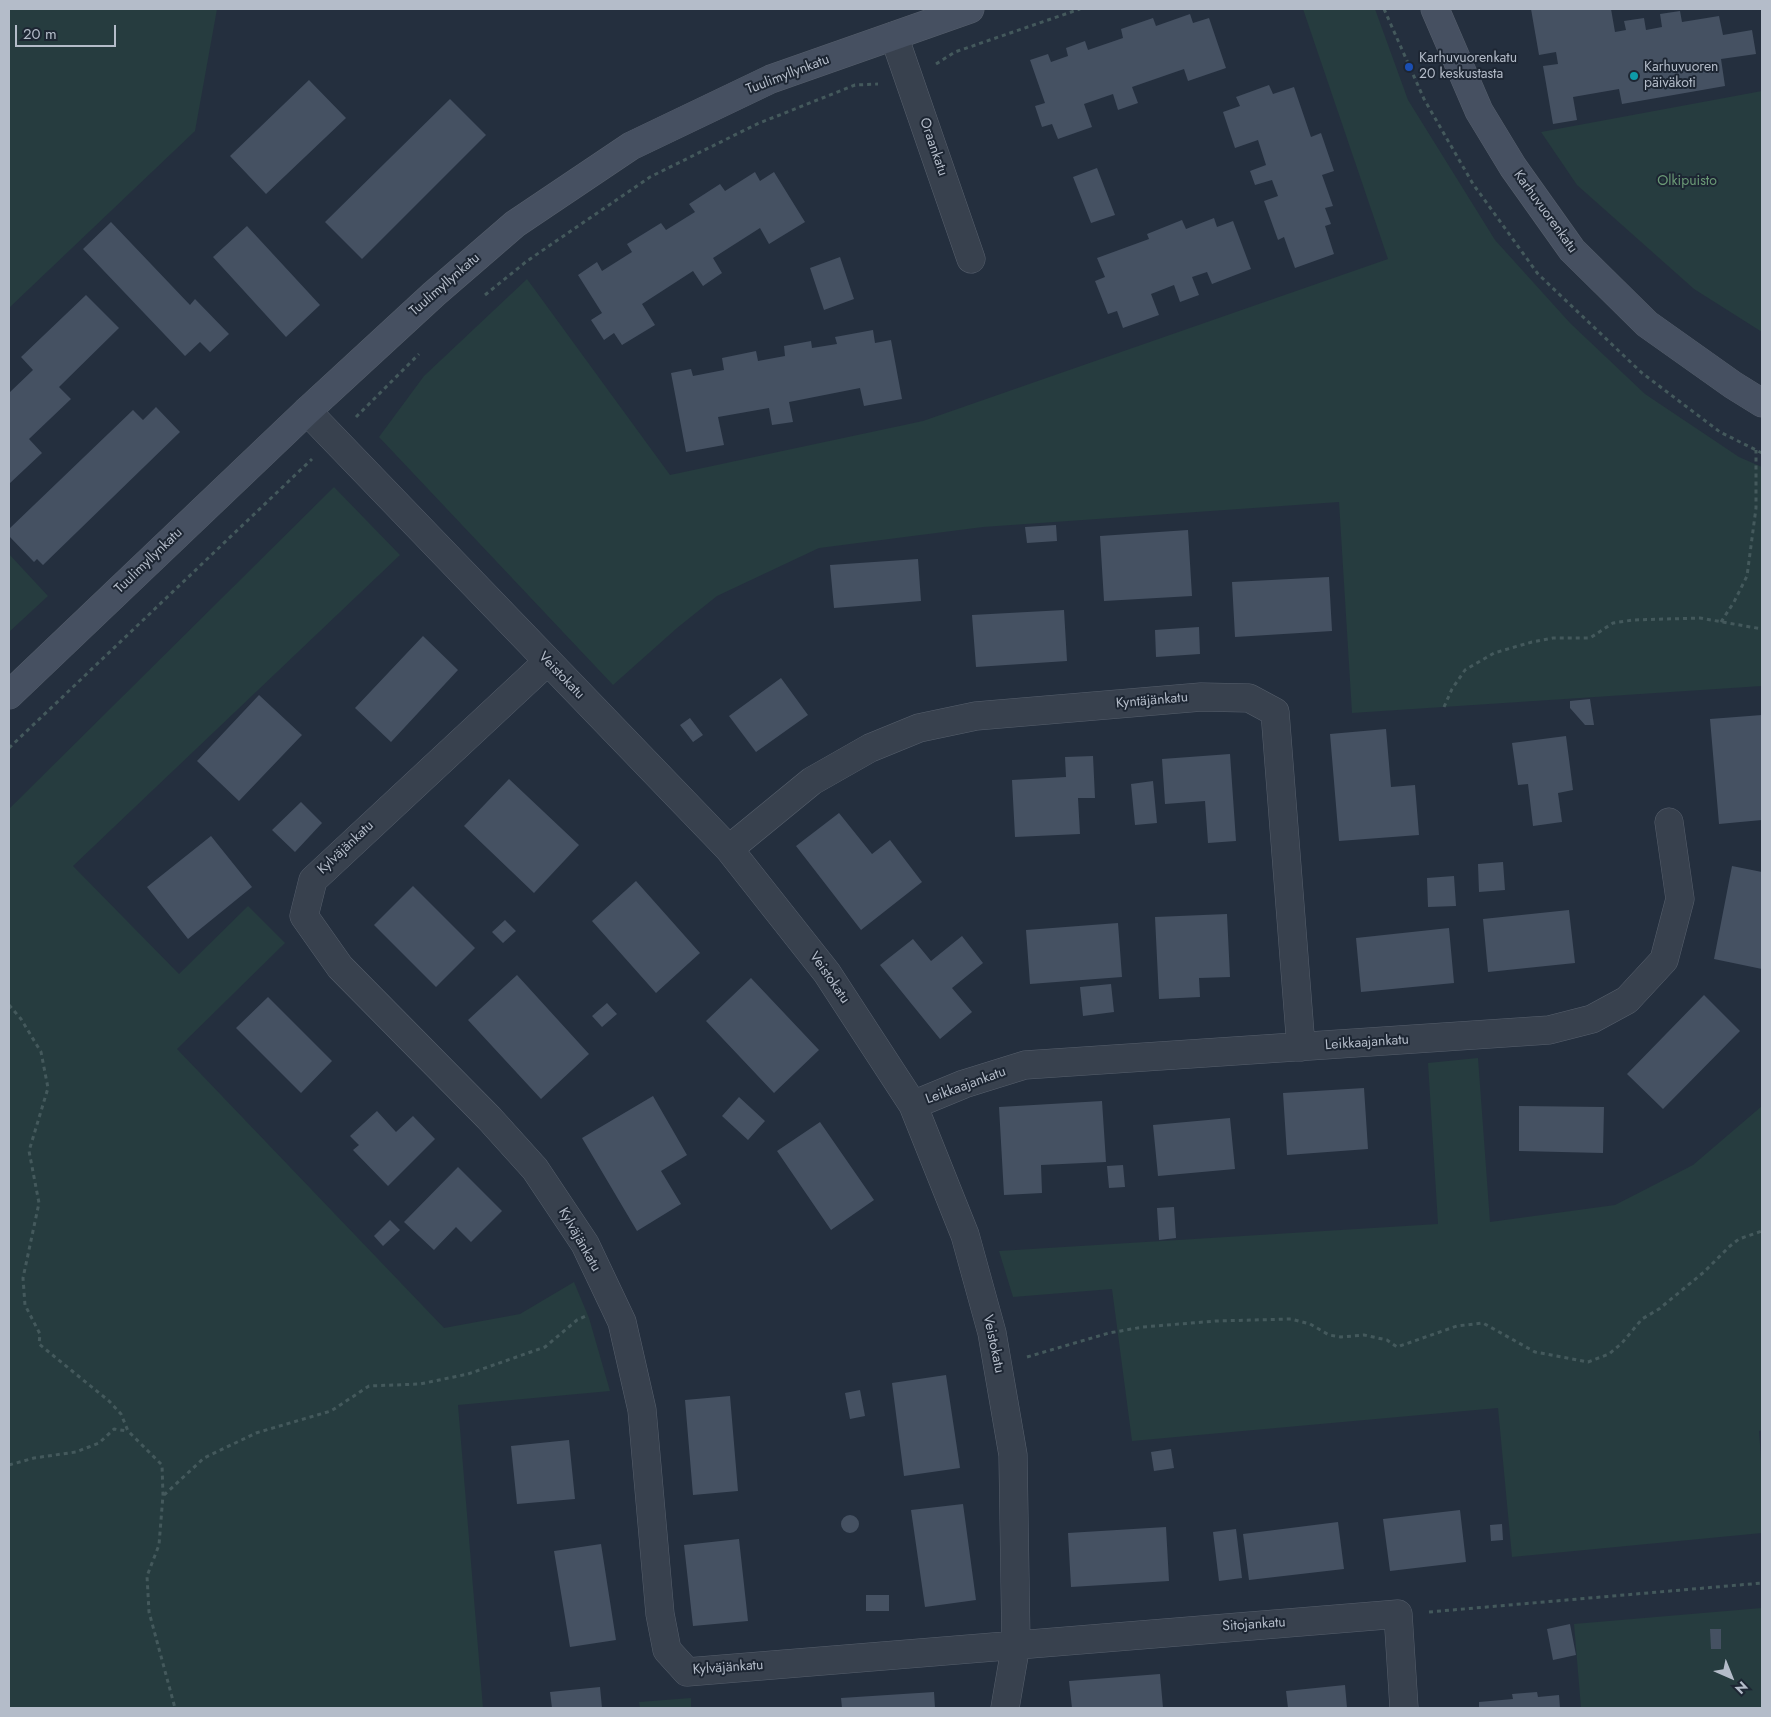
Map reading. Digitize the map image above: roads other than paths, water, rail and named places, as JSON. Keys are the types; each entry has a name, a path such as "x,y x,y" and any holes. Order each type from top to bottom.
{"street":[{"name":"Tuulimyllynkatu","path":"9,695 307,411 434,294 515,224 631,146 771,79 970,9"},
{"name":"Karhuvuorenkatu","path":"1435,9 1479,111 1513,167 1572,250 1647,324 1733,385 1762,402"},
{"name":"Oraankatu","path":"894,36 971,259"},
{"name":"Veistokatu","path":"307,411 546,662 728,849 827,973 912,1105 965,1235 992,1332 1013,1454 1016,1644 1005,1708"},
{"name":"Kylväjänkatu","path":"546,662 312,880 304,916 340,966 488,1118 535,1170 585,1244 622,1322 642,1410 660,1614 667,1650 687,1672 1016,1644"},
{"name":"Kyntäjänkatu","path":"728,849 812,781 870,748 919,728 976,716 1201,697 1249,698 1275,712 1301,1047"},
{"name":"Leikkaajankatu","path":"912,1105 964,1084 1025,1065 1549,1030 1592,1020 1627,1000 1664,960 1680,899 1669,822"},
{"name":"Sitojankatu","path":"1016,1644 1398,1614 1404,1708"}],"place":[{"name":"Karhuvuorenkatu 20 keskustasta","path":"1409,67"},
{"name":"Karhuvuoren päiväkoti","path":"1634,76"}],"park label":[{"name":"Olkipuisto","path":"1687,182"}]}
